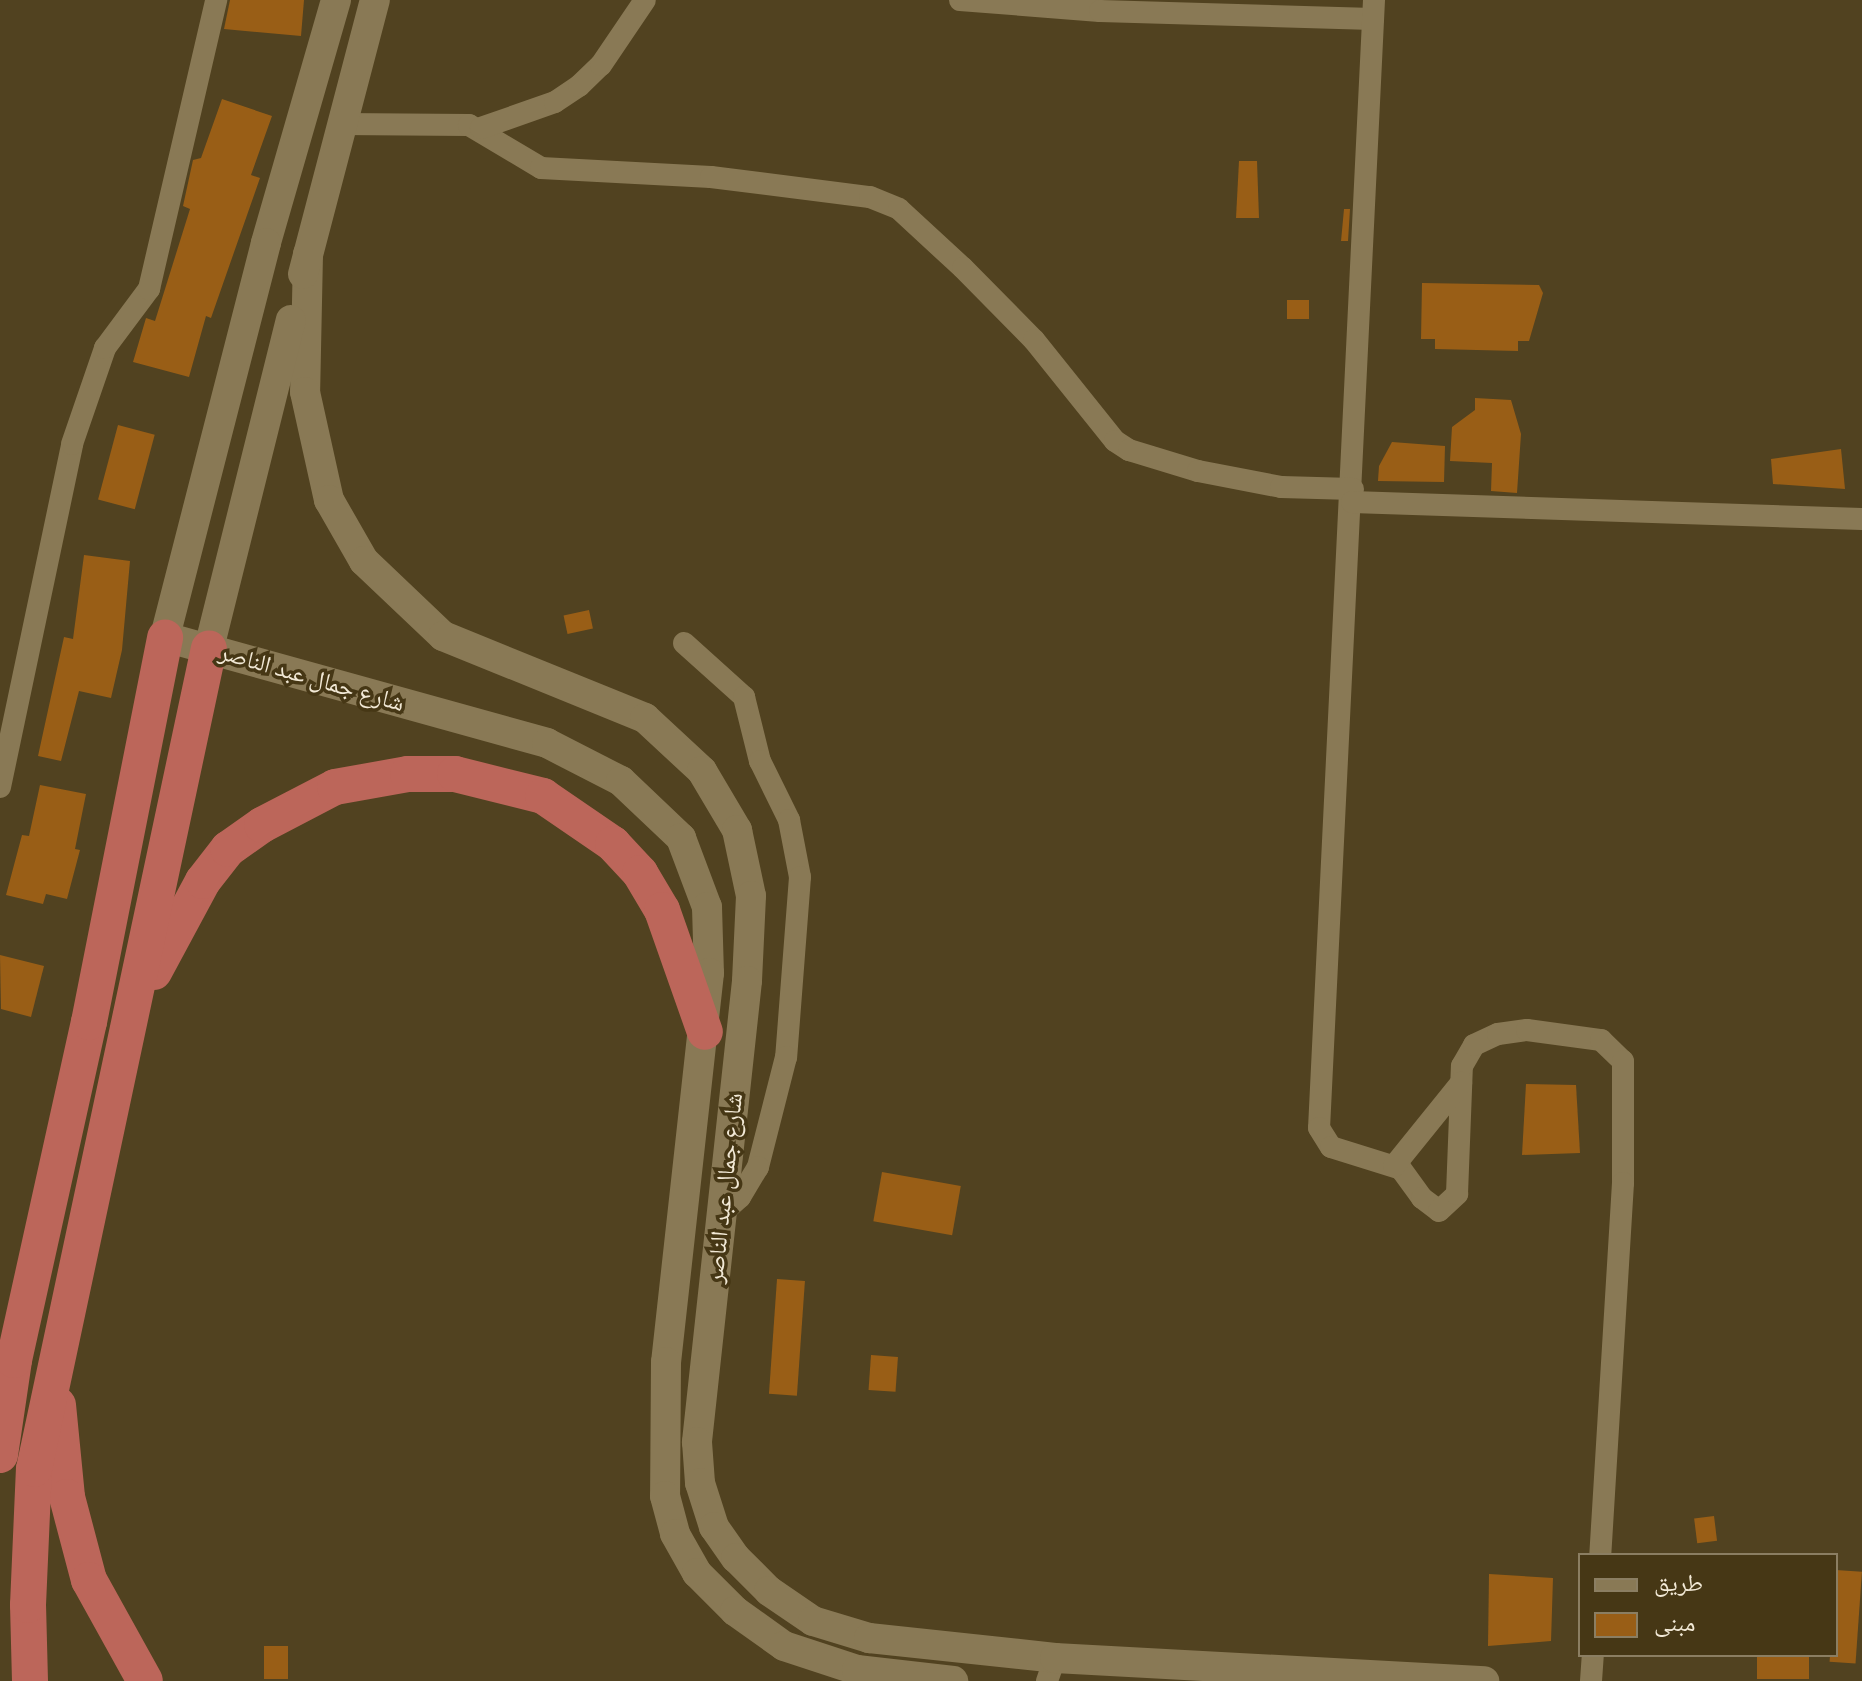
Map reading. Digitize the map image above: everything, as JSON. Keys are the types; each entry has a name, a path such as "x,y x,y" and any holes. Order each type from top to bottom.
{"highway":[{"path":"0,1455 14,1360 89,1022 165,637"},
{"path":"30,1681 31,1496 55,1365 133,1017 209,648"},
{"path":"133,1017 203,881 228,849 335,787 408,774 455,774 543,796 613,844 640,873 662,910 705,1032"},
{"path":"0,1394 14,1360"},
{"path":"55,1365 67,1497 89,1580 145,1681"}],"main road":[{"path":"165,637 266,243 336,0"},
{"path":"209,648 375,0"},
{"name":"شارع جمال عبد الناصر","path":"308,254 305,392 329,500 364,561 443,636 645,718 702,771 737,830 751,896 697,1442 700,1483 714,1527 736,1558 769,1591 813,1621 869,1638 1051,1670 1484,1681"},
{"name":"شارع جمال عبد الناصر","path":"165,637 547,743 621,781 673,828 693,863 709,936 705,1032 666,1362 665,1496 675,1534 697,1573 735,1611 784,1646 846,1668 953,1681"}],"street":[{"path":"0,787 72,444 105,348 149,289 216,0"},
{"path":"341,124 481,128 555,102 579,86 601,65 645,0"},
{"path":"960,0 1100,11 1373,9 1352,496 1319,1128 1331,1147 1408,1173 1432,1208 1439,1211 1453,1201 1464,1059 1474,1045 1512,1031 1601,1040 1618,1052 1627,1070 1600,1553"},
{"path":"481,128 541,168 711,177 870,197 899,209 1034,340 1115,441 1129,450 1198,471 1281,487 1352,496 1862,519"},
{"path":"684,643 744,697 760,761 789,820 800,877 786,1057 758,1167 740,1197 722,1213"},
{"path":"1394,1166 1461,1082"},
{"path":"1591,1681 1593,1657"}],"building":[{"path":"230,0 304,0 301,36 224,29"},
{"path":"222,99 272,116 251,175 260,178 211,318 206,316 189,377 133,362 146,318 155,321 190,209 183,206 193,160 201,158"},
{"path":"1239,161 1257,161 1259,218 1236,218"},
{"path":"1344,209 1350,209 1348,241 1341,241"},
{"path":"1422,283 1539,285 1543,293 1529,341 1518,341 1518,351 1435,349 1435,339 1421,339"},
{"path":"1287,300 1309,300 1309,319 1287,319"},
{"path":"1475,398 1511,400 1521,434 1517,493 1491,491 1492,463 1450,461 1452,427 1475,410"},
{"path":"118,425 155,435 135,509 98,499"},
{"path":"1392,442 1445,446 1444,482 1378,481 1379,466"},
{"path":"1841,449 1845,489 1773,484 1771,459"},
{"path":"84,555 130,561 122,650 111,698 79,691 61,761 38,756 64,637 73,639"},
{"path":"589,610 593,629 568,634 564,615"},
{"path":"40,785 86,794 75,849 80,850 67,899 46,894 43,904 6,895 22,835 29,836"},
{"path":"0,955 44,966 31,1017 1,1009"},
{"path":"1526,1084 1576,1085 1580,1153 1522,1155"},
{"path":"882,1172 961,1186 952,1235 873,1221"},
{"path":"777,1279 805,1281 797,1396 769,1394"},
{"path":"871,1355 898,1357 895,1392 869,1390"},
{"path":"1714,1516 1717,1541 1697,1543 1694,1518"},
{"path":"1838,1570 1862,1572 1856,1664 1830,1662 1830,1657 1838,1657"},
{"path":"1489,1574 1553,1578 1551,1641 1488,1646"},
{"path":"264,1646 288,1646 288,1679 264,1679"},
{"path":"1757,1657 1809,1657 1809,1679 1757,1679"}]}
